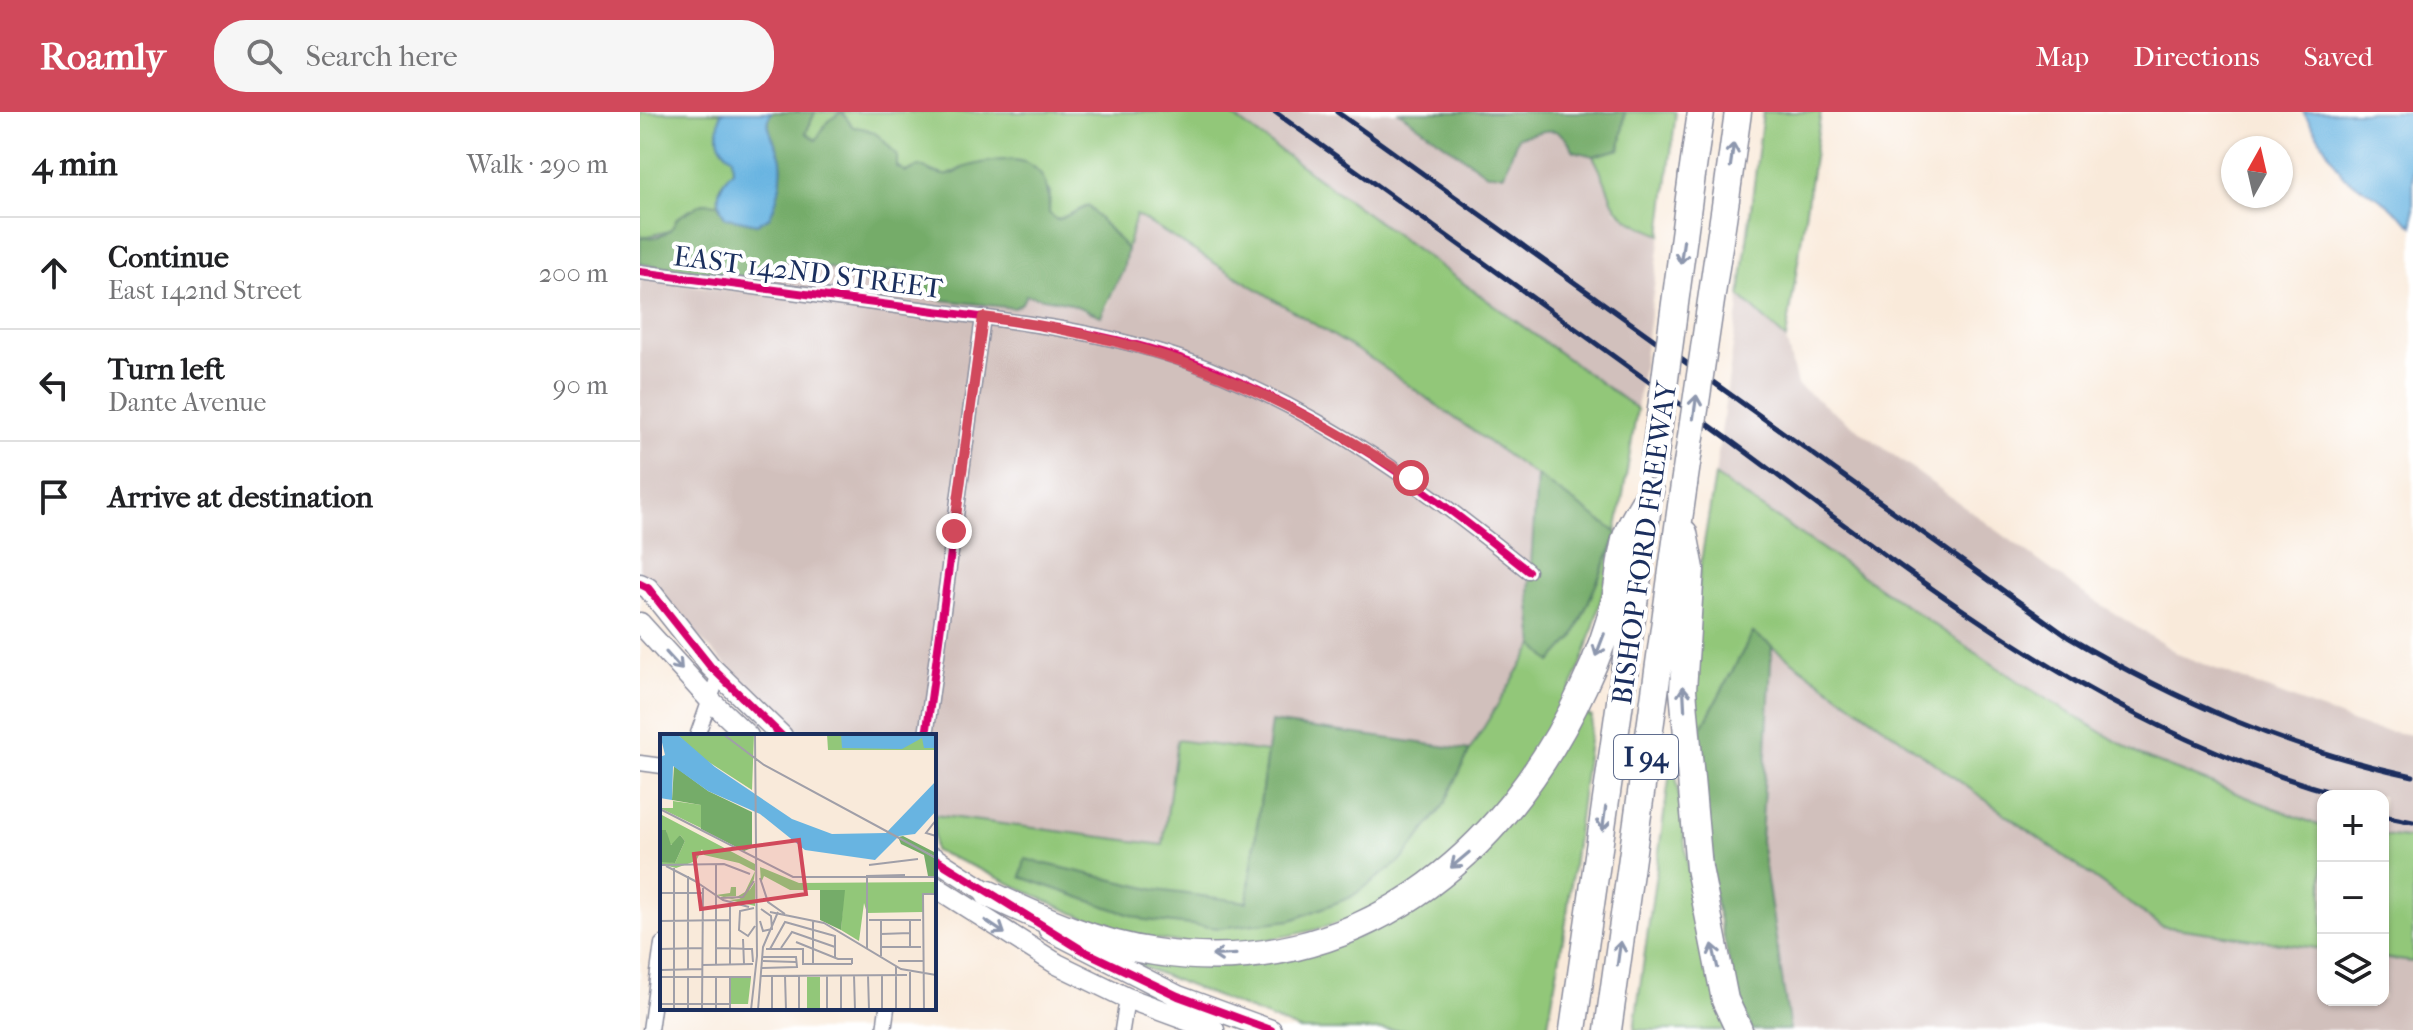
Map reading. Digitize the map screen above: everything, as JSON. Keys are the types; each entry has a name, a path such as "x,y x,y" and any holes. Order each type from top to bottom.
{"highway":[{"name":"BISHOP FORD FREEWAY","path":"1573,1030 1701,112"},
{"name":"BISHOP FORD FREEWAY","path":"1608,1030 1738,112"},
{"path":"989,894 1046,921 1111,941 1154,952 1202,956 1266,952 1316,940 1361,926 1415,896 1492,831 1530,785 1564,728 1604,635 1625,538 1650,492"},
{"path":"1680,512 1691,569 1683,690 1699,868 1725,1000 1739,1030"}],"street":[{"name":"EAST 142ND STREET","path":"640,272 1041,324 1141,346 1260,390 1313,418 1411,478 1528,571"},
{"path":"926,734 983,317"},
{"path":"640,584 648,588 719,674 780,734"},
{"path":"640,623 709,699 746,734"},
{"path":"698,734 719,674"},
{"path":"640,763 660,766"},
{"path":"936,859 1082,950 1178,996 1271,1030"},
{"path":"936,887 1014,939 1127,998 1214,1030"},
{"path":"650,1030 660,958"},
{"path":"1122,1030 1127,998"},
{"path":"884,1030 887,1010"}],"shaded area":[{"path":"1227,112 1399,112 1487,174 1518,137 1553,128 1565,134 1574,151 1593,156 1616,211 1634,224 1661,235 1637,409"},
{"path":"1136,214 1373,360 1537,476 1529,593 1534,645 1470,750 1272,722 1267,752 1178,740 1163,845 936,815 936,734 793,734 640,577 640,279 763,294 766,270 773,263 785,261 828,265 848,273 884,274 898,270 1066,302 1084,311 1108,307 1123,270"},
{"path":"1740,296 1786,339 1797,385 2083,593 2180,655 2367,728 2413,735 2413,839 2389,836 2389,790 2317,790 2317,826 2142,756 2025,686 1715,476"},
{"path":"1772,646 2161,926 2317,948 2317,1006 2389,1006 2389,959 2413,962 2413,1030 1790,1030 1761,841"}],"green space":[{"path":"640,112 721,112 718,138 722,148 733,157 733,170 720,186 718,204 703,203 677,218 673,230 640,238"},
{"path":"771,112 815,112 806,133 816,140 828,121 842,112 853,127 874,132 883,140 897,156 897,167 906,172 919,166 949,175 966,167 999,160 1026,163 1036,169 1048,194 1049,213 1057,220 1088,206 1127,249 1123,270 1101,316 1066,302 1026,295 1022,303 1014,308 941,300 907,287 898,270 852,273 785,261 766,270 766,279 640,264 640,238 663,235 677,218 703,203 718,204 725,217 757,224 769,217 779,190 781,168 780,155 768,124"},
{"path":"815,112 1227,112 1637,409 1616,533 1373,360 1136,215 1127,249 1088,206 1058,221 1049,213 1050,192 1012,159 962,168 947,176 919,167 906,172 897,166 897,156 883,141 866,130 853,128 846,119 828,121 816,141 806,133"},
{"path":"1399,112 1625,112 1620,149 1593,156 1574,151 1557,132 1544,131 1518,137 1504,174 1487,174"},
{"path":"1625,112 1676,112 1661,235 1620,212 1593,156 1620,149"},
{"path":"1763,112 1821,112 1786,339 1740,296"},
{"path":"1537,476 1618,533 1573,638 1551,662 1534,645 1529,593"},
{"path":"1715,476 2025,686 2141,756 2317,825 2317,948 2161,926 1753,633 1696,738 1694,649 1700,567"},
{"path":"1614,544 1581,664 1563,704 1509,790 1466,843 1432,874 1414,888 1362,915 1267,939 1235,943 1176,942 1143,937 1082,917 936,852 936,815 1163,845 1177,740 1267,752 1247,902 1021,877 1219,928 1402,860 1444,805 1470,750 1534,645 1551,661 1573,638"},
{"path":"1753,633 1772,646 1761,841 1790,1030 1752,1030 1734,985 1707,863 1696,738"},
{"path":"1583,712 1592,717 1566,922 1547,1030 1300,1030 1113,955 1359,937 1431,898 1486,850"},
{"path":"1271,722 1470,750 1444,805 1402,860 1351,897 1292,920 1219,928 1145,920 1021,877 1025,859 1156,890 1247,902"},
{"path":"1670,772 1676,773 1690,883 1726,1030 1634,1030"},
{"path":"2389,836 2413,839 2413,962 2389,959"}],"water":[{"path":"721,112 771,112 768,124 780,155 781,183 770,217 757,224 725,217 720,204 721,186 733,170 732,157 722,148 718,138"},
{"path":"2303,112 2413,112 2413,226 2381,199 2344,177"}],"railway":[{"path":"1275,112 1945,598 2019,647 2095,692 2174,733 2256,768 2325,790"},
{"path":"1337,112 2068,637 2150,682 2235,721 2322,752 2413,776"},
{"path":"2389,817 2413,822"}],"cycle path":[{"path":"640,272 1038,325 1107,338 1174,356 1252,388 1336,432 1414,483 1528,571"},
{"path":"926,734 983,317"},
{"path":"640,584 648,588 710,666 780,734"},
{"path":"936,859 1082,950 1178,996 1271,1030"}],"route":[{"path":"954,531 983,317 1094,334 1204,367 1260,390 1313,418 1411,478"}]}
